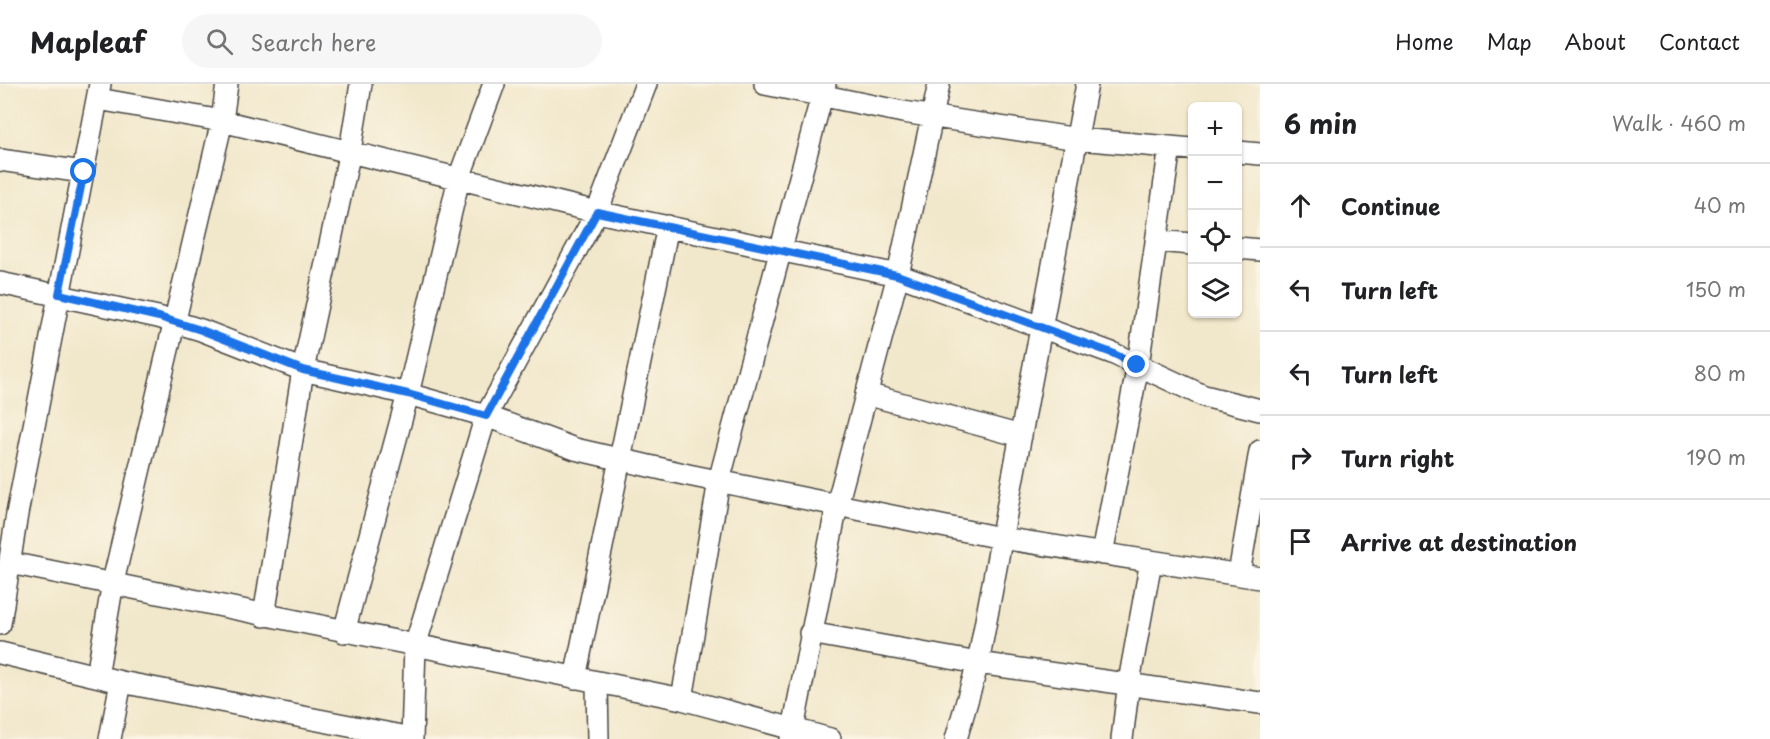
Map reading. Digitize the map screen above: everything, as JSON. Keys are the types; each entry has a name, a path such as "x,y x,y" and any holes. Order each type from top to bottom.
{"street":[{"path":"97,676 113,582 222,121 227,84"},
{"path":"264,616 303,370 350,151 361,84"},
{"path":"344,632 408,394 459,178 494,84"},
{"path":"0,653 121,682 412,739 415,646 486,416 597,212 646,84"},
{"path":"765,84 824,90 903,112 1078,139 1188,149"},
{"path":"792,734 810,633 837,505 897,275 939,84"},
{"path":"956,739 978,663 1087,84"},
{"path":"682,699 719,481 824,90"},
{"path":"0,624 10,563 9,513 59,294 99,92 597,212 897,275 1041,326 1137,365 1204,396 1260,410"},
{"path":"1102,554 1137,365 1170,147"},
{"path":"1242,152 1260,154"},
{"path":"0,160 84,172"},
{"path":"574,678 668,226"},
{"path":"1156,241 1188,244"},
{"path":"1242,248 1260,250"},
{"path":"0,283 59,294 174,322 303,370 408,394 486,416 575,449 620,460 1001,538 1250,576 1260,451"},
{"path":"866,394 1021,436"},
{"path":"1122,739 1129,682 1151,561"},
{"path":"10,563 113,582 264,616 682,699 792,734 830,739"},
{"path":"810,633 978,663 1129,682 1260,703"},
{"path":"110,739 121,682"},
{"path":"597,682 598,739"}],"route":[{"path":"84,172 59,294 159,317 201,330 303,370 408,394 486,416 597,212 897,275 1041,326 1137,365"}]}
